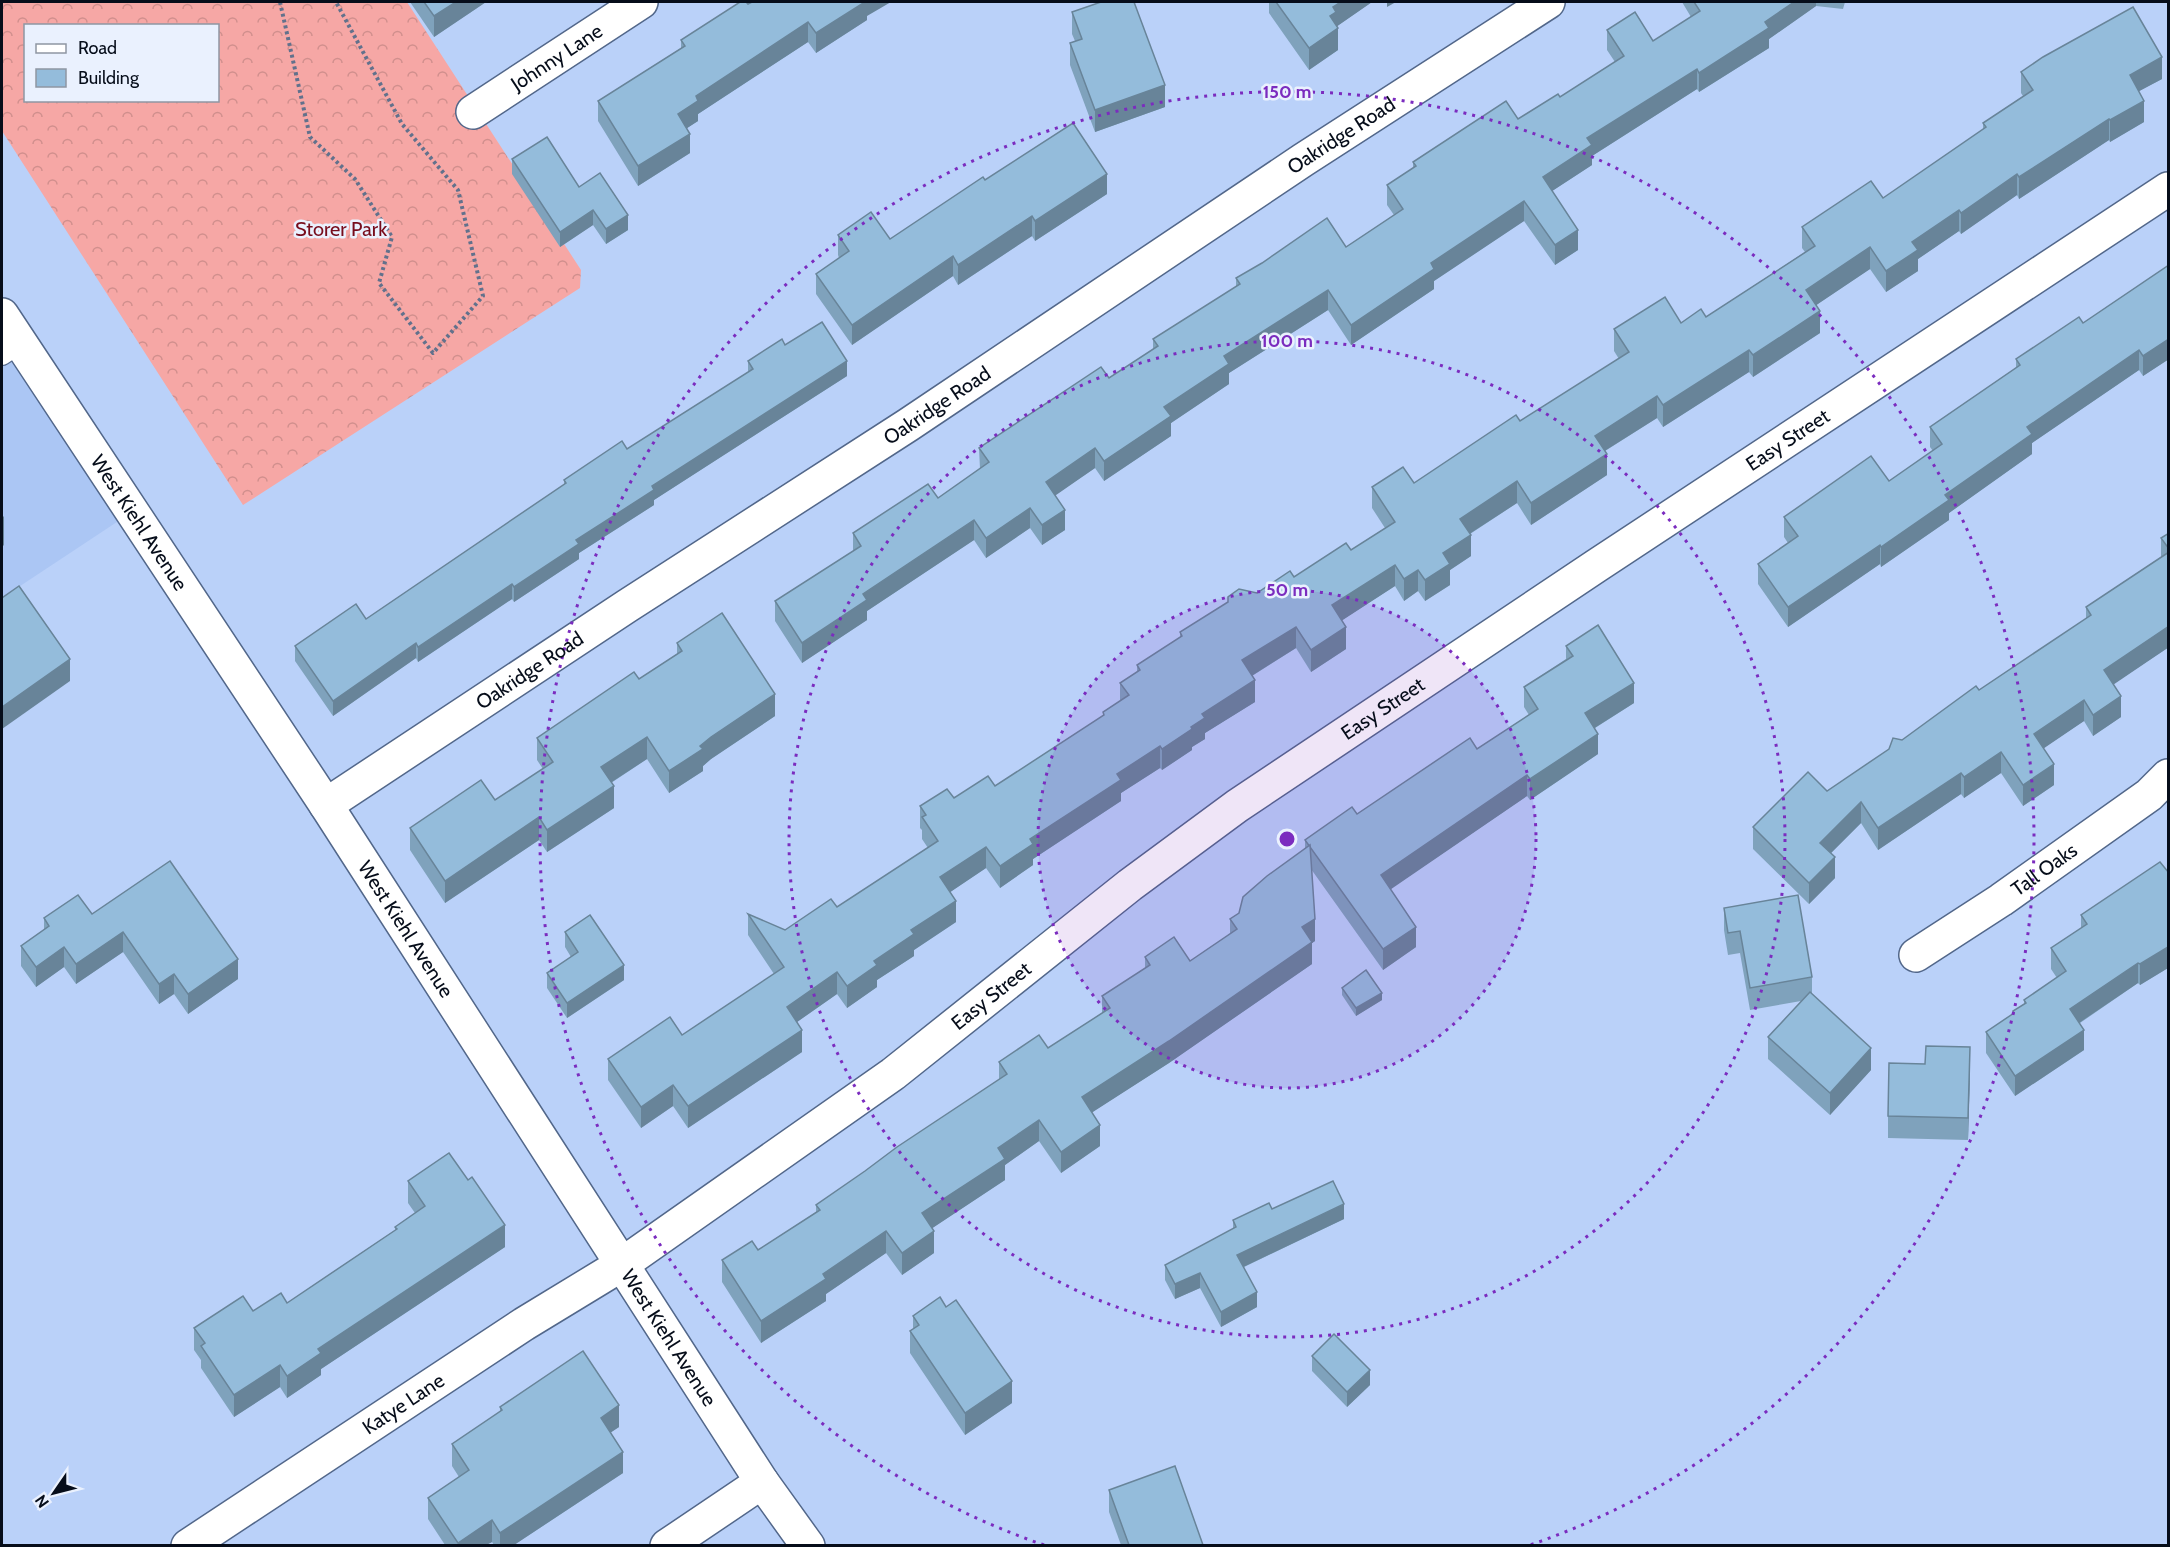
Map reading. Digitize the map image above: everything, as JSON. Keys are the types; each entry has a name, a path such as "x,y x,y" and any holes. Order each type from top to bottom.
{"street":[{"name":"Johnny Lane","path":"473,112 641,2"},
{"name":"Oakridge Road","path":"326,806 627,606 908,425 1303,160 1548,2"},
{"name":"Easy Street","path":"621,1265 893,1074 1130,885 1237,806 2169,189"},
{"name":"West Kiehl Avenue","path":"2,315 11,349 326,806 762,1482 808,1545"},
{"name":"Tall Oaks","path":"1916,956 2001,900 2140,802 2169,776"},
{"name":"Katye Lane","path":"188,1545 524,1324 621,1265"},
{"path":"667,1545 762,1482"}],"path":[{"path":"280,2 310,137 355,179 392,237 379,283 433,352 483,296 458,190 402,124 336,2"}],"shaded area":[{"path":"2,315 132,512 2,598"}],"green space":[{"name":"Storer Park","path":"2,2 407,2 581,270 580,288 243,505 2,131"}],"building":[{"path":"424,2 456,2 434,16"},
{"path":"740,2 748,4 752,2 865,2 816,33 808,22 696,96 698,101 678,114 690,134 638,166 598,101 685,46 681,40"},
{"path":"1101,2 1134,2 1165,85 1095,110 1070,43 1082,39 1072,12"},
{"path":"1276,2 1341,2 1333,7 1336,12 1330,16 1338,28 1309,48"},
{"path":"1694,2 1794,2 1765,22 1769,28 1699,73 1697,69 1587,138 1592,145 1543,177 1578,230 1555,245 1524,201 1431,263 1434,269 1351,325 1328,290 1224,356 1229,364 1164,407 1171,416 1104,461 1095,448 1046,482 1065,510 1042,525 1030,508 986,538 974,520 863,594 867,600 802,643 775,601 861,546 853,533 928,484 938,498 989,462 979,448 1101,367 1109,378 1158,346 1153,339 1240,284 1236,278 1327,218 1346,247 1403,209 1387,185 1416,166 1413,162 1506,101 1518,119 1558,94 1560,97 1624,56 1607,30 1635,12 1653,41 1700,11"},
{"path":"2133,7 2162,57 2130,75 2144,101 2109,119 2019,177 2017,174 1961,213 1959,210 1912,242 1918,250 1886,271 1870,247 1806,290 1820,311 1753,355 1749,350 1663,405 1657,396 1595,436 1607,454 1531,503 1517,481 1460,519 1471,535 1443,553 1450,564 1425,580 1418,570 1404,579 1395,565 1332,605 1346,627 1311,650 1296,627 1242,660 1255,680 1202,714 1205,718 1191,727 1192,729 1162,749 1160,746 1117,774 1121,780 1030,839 1033,844 1000,866 986,847 940,877 956,901 911,930 914,934 874,961 877,965 847,986 837,972 787,1007 802,1030 688,1106 673,1085 641,1107 608,1059 670,1017 682,1035 784,967 748,914 785,930 831,899 837,907 938,841 922,817 926,815 920,806 947,789 954,798 988,776 995,786 1104,715 1103,712 1129,695 1120,683 1140,670 1137,665 1182,636 1180,632 1228,602 1228,597 1239,589 1257,593 1290,571 1294,577 1346,543 1351,550 1395,522 1372,487 1403,467 1414,483 1516,415 1520,421 1629,352 1614,329 1665,297 1681,323 1701,309 1706,317 1815,246 1802,227 1871,181 1883,198 1986,127 1983,123 2033,90 2021,72 2043,57"},
{"path":"1073,123 1107,174 1035,221 1032,216 958,265 953,256 852,325 816,274 849,251 838,235 871,212 890,239 983,177 985,180"},
{"path":"547,137 579,187 600,173 628,215 606,229 593,210 560,232 512,159"},
{"path":"2169,265 2169,339 2143,356 2139,350 2027,427 2032,434 1945,495 1949,500 1788,607 1758,564 1798,536 1784,517 1871,456 1889,481 1942,444 1930,427 2020,365 2016,359 2079,317 2083,323"},
{"path":"822,322 847,361 652,486 654,490 576,540 579,544 514,587 512,584 418,647 416,643 333,701 295,646 356,604 366,619 566,483 564,480 622,441 627,449 753,369 748,361 782,339 785,345"},
{"path":"2169,533 2169,549 2161,538"},
{"path":"2169,552 2169,626 2104,670 2121,696 2093,715 2084,700 2034,734 2054,764 2023,785 2001,752 1964,777 1961,773 1878,828 1861,802 1820,843 1835,857 1809,883 1753,827 1808,772 1827,791 1889,749 1893,738 1902,740 1976,686 1979,690 2091,615 2086,607"},
{"path":"19,586 70,659 2,707 2,598"},
{"path":"722,613 775,694 711,737 700,746 703,749 669,771 647,737 601,767 614,786 547,830 539,817 445,881 410,828 481,780 495,800 553,762 537,738 634,672 639,679 682,651 677,643"},
{"path":"1598,625 1634,683 1585,713 1598,734 1530,779 1527,775 1381,875 1416,927 1383,949 1305,840 1352,807 1357,814 1470,738 1477,749 1538,709 1524,687 1573,656 1566,646"},
{"path":"1310,845 1315,919 1302,927 1312,942 1169,1041 1082,1097 1100,1125 1061,1152 1039,1120 998,1148 1005,1159 922,1213 934,1231 902,1253 886,1231 823,1274 826,1279 761,1321 722,1260 752,1241 758,1250 820,1210 816,1205 897,1147 1007,1074 999,1062 1039,1035 1048,1048 1110,1008 1102,996 1150,965 1145,957 1174,937 1190,961 1237,929 1230,919 1239,913 1243,897 1267,876"},
{"path":"170,861 238,959 188,994 174,974 159,984 123,932 76,964 64,947 36,967 21,946 49,926 44,918 78,895 92,914"},
{"path":"2160,862 2169,873 2169,948 2138,963 2070,1009 2084,1030 2015,1076 1986,1032 2026,1003 2024,1000 2066,971 2051,948 2087,924 2081,915"},
{"path":"1798,895 1812,977 1750,988 1740,931 1728,933 1724,908"},
{"path":"590,915 624,965 567,1003 547,973 578,952 565,932"},
{"path":"1366,970 1382,993 1356,1008 1342,988"},
{"path":"1810,992 1871,1048 1830,1093 1768,1037"},
{"path":"1926,1046 1970,1047 1968,1118 1888,1116 1889,1063 1925,1064"},
{"path":"449,1153 468,1180 472,1177 505,1225 318,1349 321,1353 287,1376 280,1365 234,1395 201,1346 205,1343 194,1328 243,1296 253,1311 281,1293 287,1303 397,1229 395,1227 425,1206 408,1181"},
{"path":"1333,1181 1344,1204 1237,1255 1257,1292 1221,1312 1200,1273 1175,1284 1165,1265 1236,1227 1233,1220 1269,1203 1272,1209"},
{"path":"940,1297 946,1307 956,1300 1012,1381 965,1413 910,1331 919,1325 913,1316"},
{"path":"1334,1334 1370,1370 1347,1392 1312,1356"},
{"path":"583,1351 619,1405 601,1418 623,1452 500,1533 492,1520 458,1543 428,1498 469,1470 452,1444 502,1410 500,1407"},
{"path":"1175,1466 1203,1545 1129,1545 1109,1490"}]}
